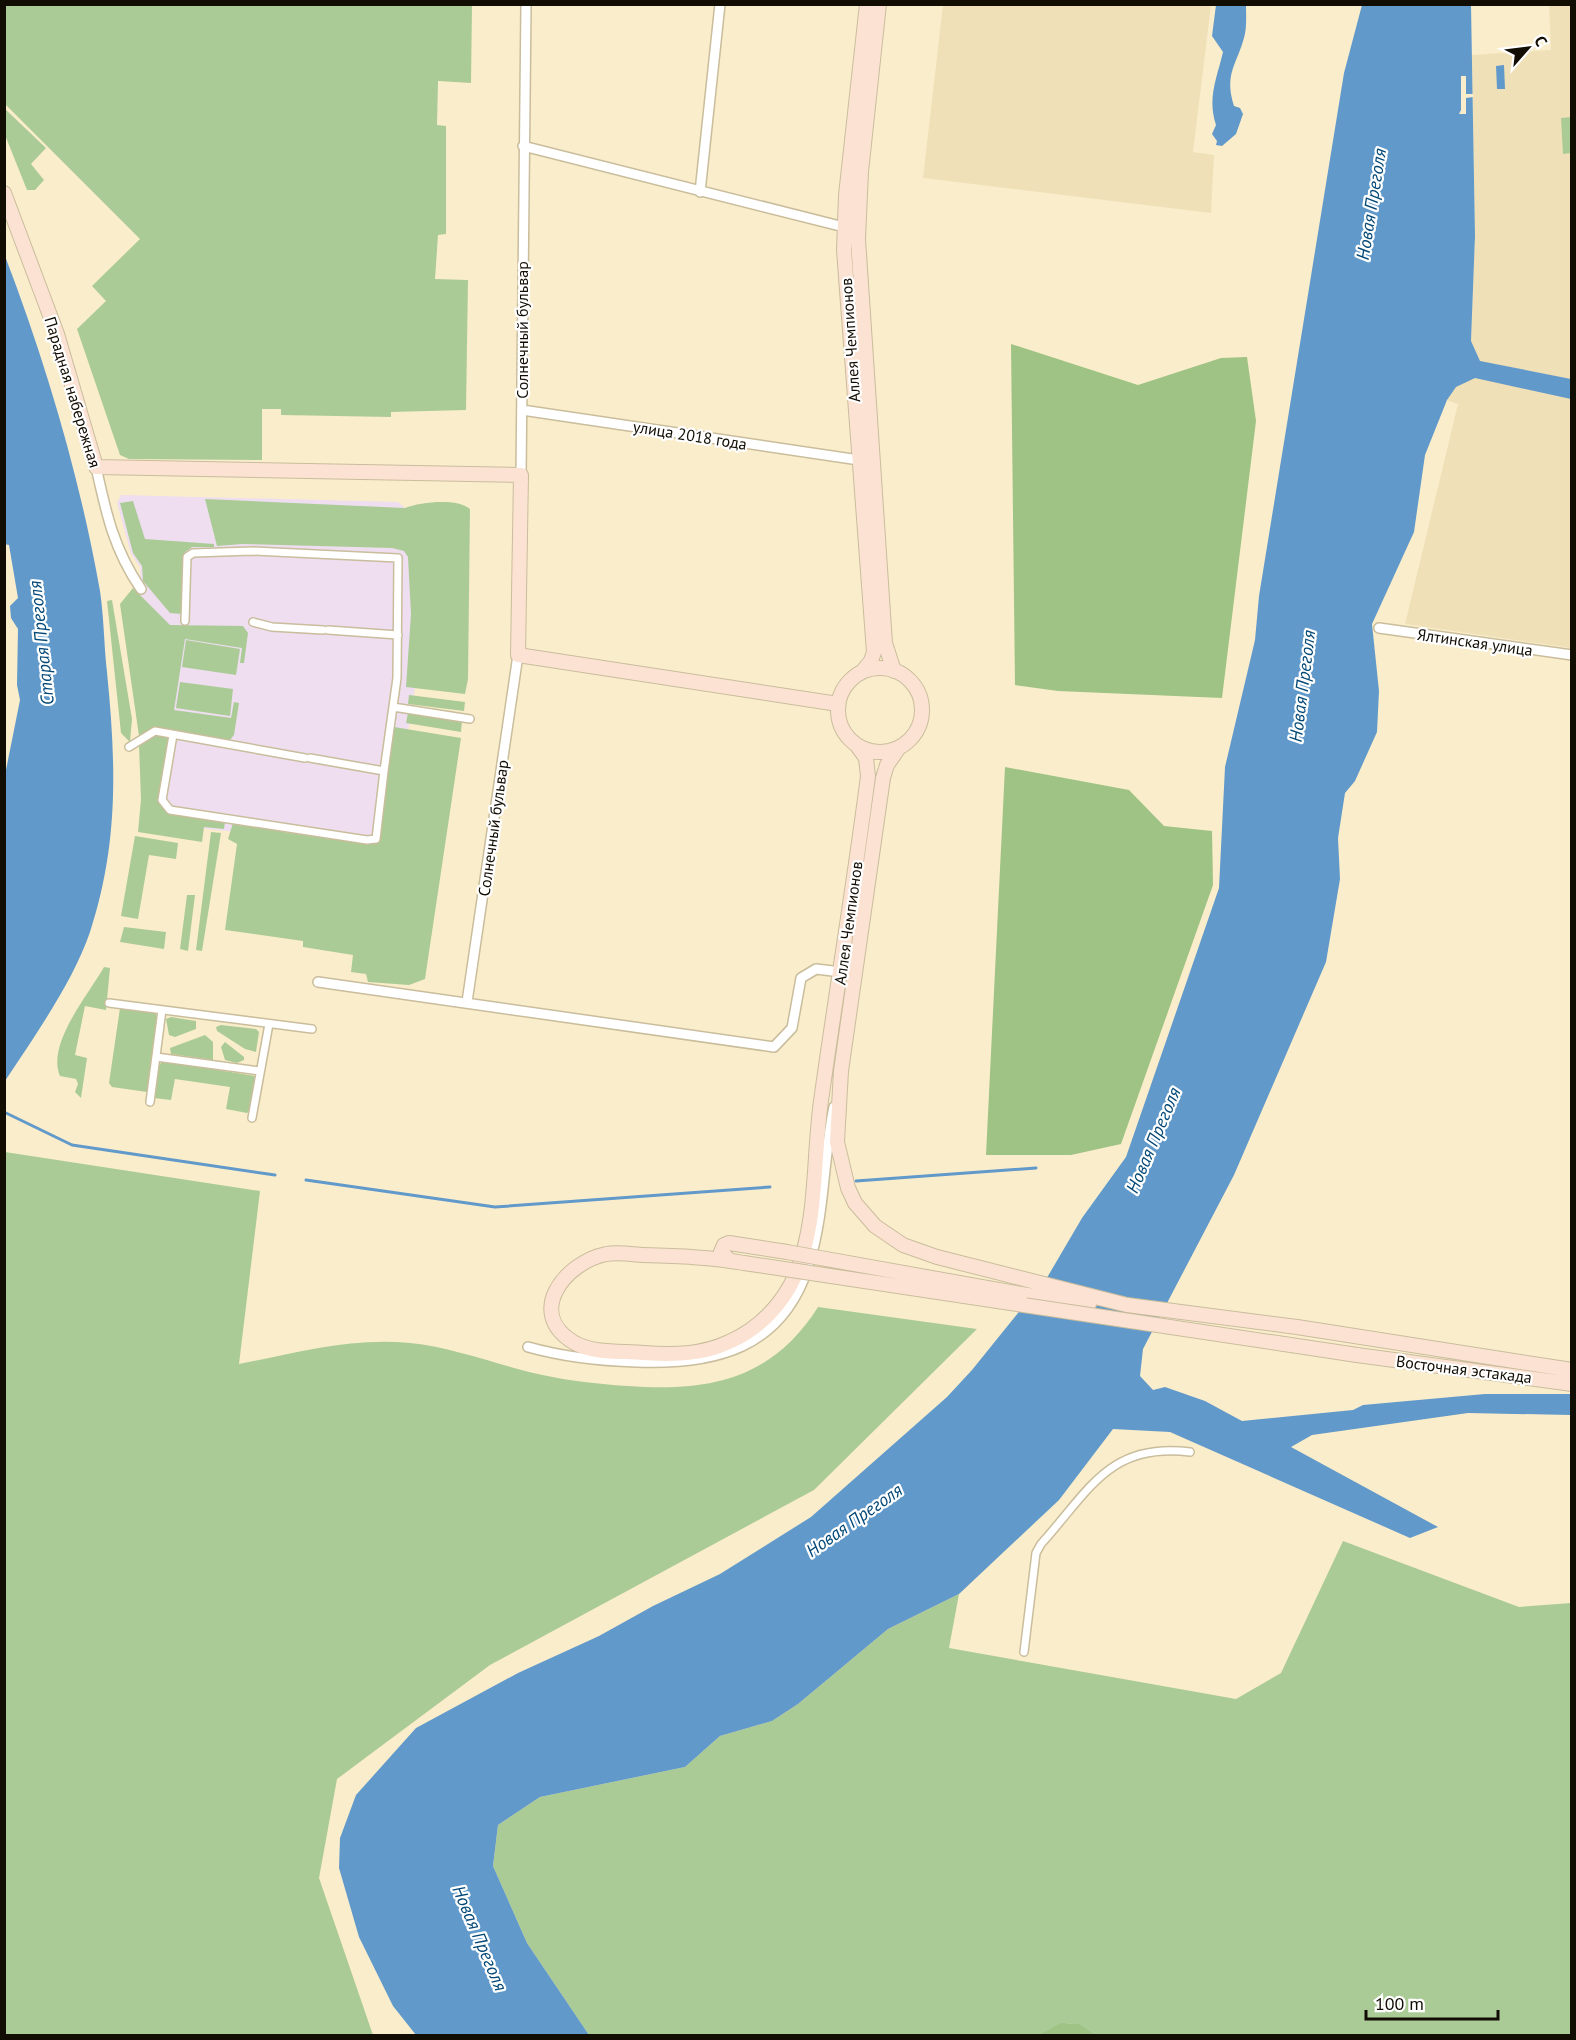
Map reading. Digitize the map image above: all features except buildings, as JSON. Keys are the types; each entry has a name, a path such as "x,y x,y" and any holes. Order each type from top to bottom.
{"main road":[{"name":"Аллея Чемпионов","path":"729,1260 606,1254 575,1267 562,1278 554,1296 555,1318 567,1337 581,1346 600,1350 657,1354 686,1353 713,1348 739,1337 759,1324 775,1309 788,1289 803,1251 812,1196 821,1102 868,776 866,758 842,728 838,704 844,688 872,661 874,652 845,283 844,227 867,4"},
{"name":"Аллея Чемпионов","path":"879,4 861,172 858,257 885,643 894,671 914,685 922,709 916,732 898,749 887,765 883,778 842,1071 838,1154 844,1178 855,1203 884,1234 922,1253 1127,1305"},
{"name":"Парадная набережная","path":"4,193 57,334 96,467"},
{"path":"96,467 521,475"},
{"name":"Солнечный бульвар","path":"519,655 521,475"},
{"path":"519,655 838,704"},
{"path":"862,672 878,668 894,671"},
{"path":"858,747 874,752 898,749"},
{"path":"729,1260 721,1252 724,1245 747,1246 1021,1294 1099,1305 1127,1305"},
{"name":"Восточная эстакада","path":"729,1260 1357,1355 1572,1384"},
{"name":"Восточная эстакада","path":"1127,1305 1359,1337 1572,1371"}],"street":[{"name":"Солнечный бульвар","path":"521,475 526,4"},
{"path":"700,192 720,4"},
{"path":"524,147 844,227"},
{"name":"улица 2018 года","path":"522,410 859,460"},
{"name":"Парадная набережная","path":"96,467 114,542 124,564 141,589"},
{"path":"173,735 162,800 170,810 295,831 367,840 376,838 393,707 398,635 398,558 252,551 193,553 187,557 185,621"},
{"path":"253,622 272,627 398,635"},
{"name":"Ялтинская улица","path":"1379,628 1572,656"},
{"name":"Солнечный бульвар","path":"467,1002 519,655"},
{"path":"393,707 470,719"},
{"path":"129,747 155,731 384,771"},
{"path":"318,981 774,1047 792,1029 801,978 816,969 841,972"},
{"path":"109,1003 312,1029"},
{"path":"150,1102 162,1010"},
{"path":"252,1118 269,1024"},
{"path":"156,1057 260,1071"},
{"path":"528,1347 591,1360 693,1362 737,1349 773,1324 796,1294 812,1253 832,1117 842,1071"},
{"path":"1024,1652 1036,1553 1041,1544 1109,1467 1127,1457 1147,1452 1168,1450 1190,1452"}],"shaded area":[{"path":"943,5 1211,5 1193,152 1214,155 1211,213 923,178"},
{"path":"1549,5 1571,5 1571,648 1405,624 1458,404 1447,400 1471,341 1475,236 1472,55 1551,50"},
{"path":"121,495 398,502 417,518 417,674 389,854 236,832 143,822 147,783 145,711 135,599 141,589 140,567 131,554 117,503"}],"green space":[{"path":"4,5 472,5 471,83 438,81 437,125 446,126 446,234 438,235 435,279 468,280 466,410 391,412 391,417 281,415 281,409 262,409 262,460 129,459 120,455 77,329 106,301 92,286 140,239 5,104"},
{"path":"4,108 46,148 31,164 44,180 35,190 27,190 5,135"},
{"path":"1571,117 1571,153 1563,154 1561,118"},
{"path":"1011,344 1138,385 1221,358 1247,357 1256,421 1222,698 1058,691 1015,685"},
{"path":"205,499 405,508 420,504 448,502 470,509 468,679 465,694 406,687 411,614 408,557 404,551 392,548 242,544 217,546"},
{"path":"133,501 145,539 214,544 214,547 192,547 184,553 181,614 170,613 143,581 142,566 133,553 120,503"},
{"path":"133,588 170,625 243,626 248,633 244,663 240,663 242,648 185,639 174,710 231,718 234,702 239,703 234,735 230,740 156,728 139,736 120,604"},
{"path":"112,600 132,719 130,742 121,733 107,601"},
{"path":"186,640 240,649 236,675 182,667"},
{"path":"180,682 233,689 230,716 176,708"},
{"path":"409,695 465,702 464,711 408,704"},
{"path":"408,713 462,721 461,732 406,723"},
{"path":"394,727 461,738 425,979 409,985 368,982 366,974 351,972 353,955 303,947 303,941 225,930 237,844 228,839 233,823 296,834 373,843 379,839"},
{"path":"156,734 168,738 159,801 168,812 225,821 224,829 204,827 202,842 138,832 141,799 139,746"},
{"path":"1005,767 1129,790 1164,826 1212,831 1213,885 1121,1144 1071,1155 986,1155"},
{"path":"211,832 221,833 202,951 196,950"},
{"path":"135,836 178,843 176,859 149,855 138,919 121,916"},
{"path":"187,895 195,895 188,951 180,949"},
{"path":"124,927 166,932 164,949 120,942"},
{"path":"104,967 110,968 106,1010 85,1006 75,1055 87,1058 81,1098 75,1092 78,1084 76,1079 60,1076 57,1063 59,1049 71,1020"},
{"path":"120,1008 155,1012 157,1017 147,1092 112,1087 109,1083"},
{"path":"171,1017 196,1021 196,1029 175,1037 169,1035 166,1019"},
{"path":"221,1025 256,1029 259,1032 256,1052 245,1049 217,1031 216,1027"},
{"path":"205,1035 213,1042 213,1060 171,1054 170,1048"},
{"path":"225,1042 244,1057 244,1060 237,1063 225,1060 221,1047"},
{"path":"163,1061 255,1076 251,1110 247,1113 226,1109 230,1087 175,1079 171,1100 154,1098 158,1066"},
{"path":"5,1152 260,1191 239,1364 345,1344 410,1343 470,1355 529,1372 591,1383 657,1387 685,1386 711,1383 759,1366 780,1351 800,1332 818,1307 977,1329 814,1490 490,1665 337,1779 319,1878 373,2035 5,2035"},
{"path":"1343,1541 1519,1607 1571,1603 1571,2035 1095,2036 1080,2026 1067,2024 1054,2027 1039,2036 589,2035 527,1943 493,1866 498,1825 540,1797 685,1767 720,1736 772,1721 798,1704 888,1629 959,1594 949,1648 1236,1699 1281,1673"},
{"path":"1061,2023 1079,2024 1095,2035 1039,2035"}],"water":[{"path":"1216,5 1246,5 1245,34 1232,71 1230,86 1234,106 1240,108 1243,114 1236,134 1222,146 1216,145 1217,141 1212,134 1216,125 1212,106 1213,97 1223,52 1212,36"},
{"name":"Новая Преголя","path":"1362,5 1471,5 1475,236 1471,341 1480,361 1571,379 1571,399 1475,378 1456,387 1447,400 1425,455 1414,532 1372,624 1379,691 1377,732 1355,781 1345,793 1338,838 1340,879 1326,962 1234,1175 1143,1349 1140,1376 1153,1390 1165,1387 1205,1401 1242,1421 1353,1410 1363,1405 1485,1394 1571,1394 1571,1415 1468,1413 1312,1435 1291,1447 1438,1527 1410,1538 1170,1432 1113,1429 1059,1500 959,1594 888,1629 798,1704 772,1721 720,1736 685,1767 540,1797 498,1825 493,1866 527,1943 589,2035 416,2035 393,2006 359,1937 339,1868 340,1838 356,1795 416,1728 518,1673 599,1636 653,1606 720,1574 811,1517 947,1397 972,1370 1048,1276 1082,1218 1126,1157 1219,888 1225,767 1255,640 1259,596 1344,73"},
{"path":"1504,65 1505,89 1497,89 1496,66"},
{"name":"Старая Преголя","path":"5,256 48,379 72,464 92,549 100,591 110,706 113,803 106,867 83,951 63,990 5,1081 4,780 20,700 17,685 18,629 11,618 10,606 18,598 9,545 4,544"}],"pier":[{"path":"1461,76 1466,76 1466,94 1473,94 1473,97 1466,98 1466,114 1459,114"}],"waterway":[{"path":"4,1112 72,1145 275,1175"},
{"path":"856,1181 1036,1168"},
{"path":"306,1180 495,1207 770,1187"}]}
